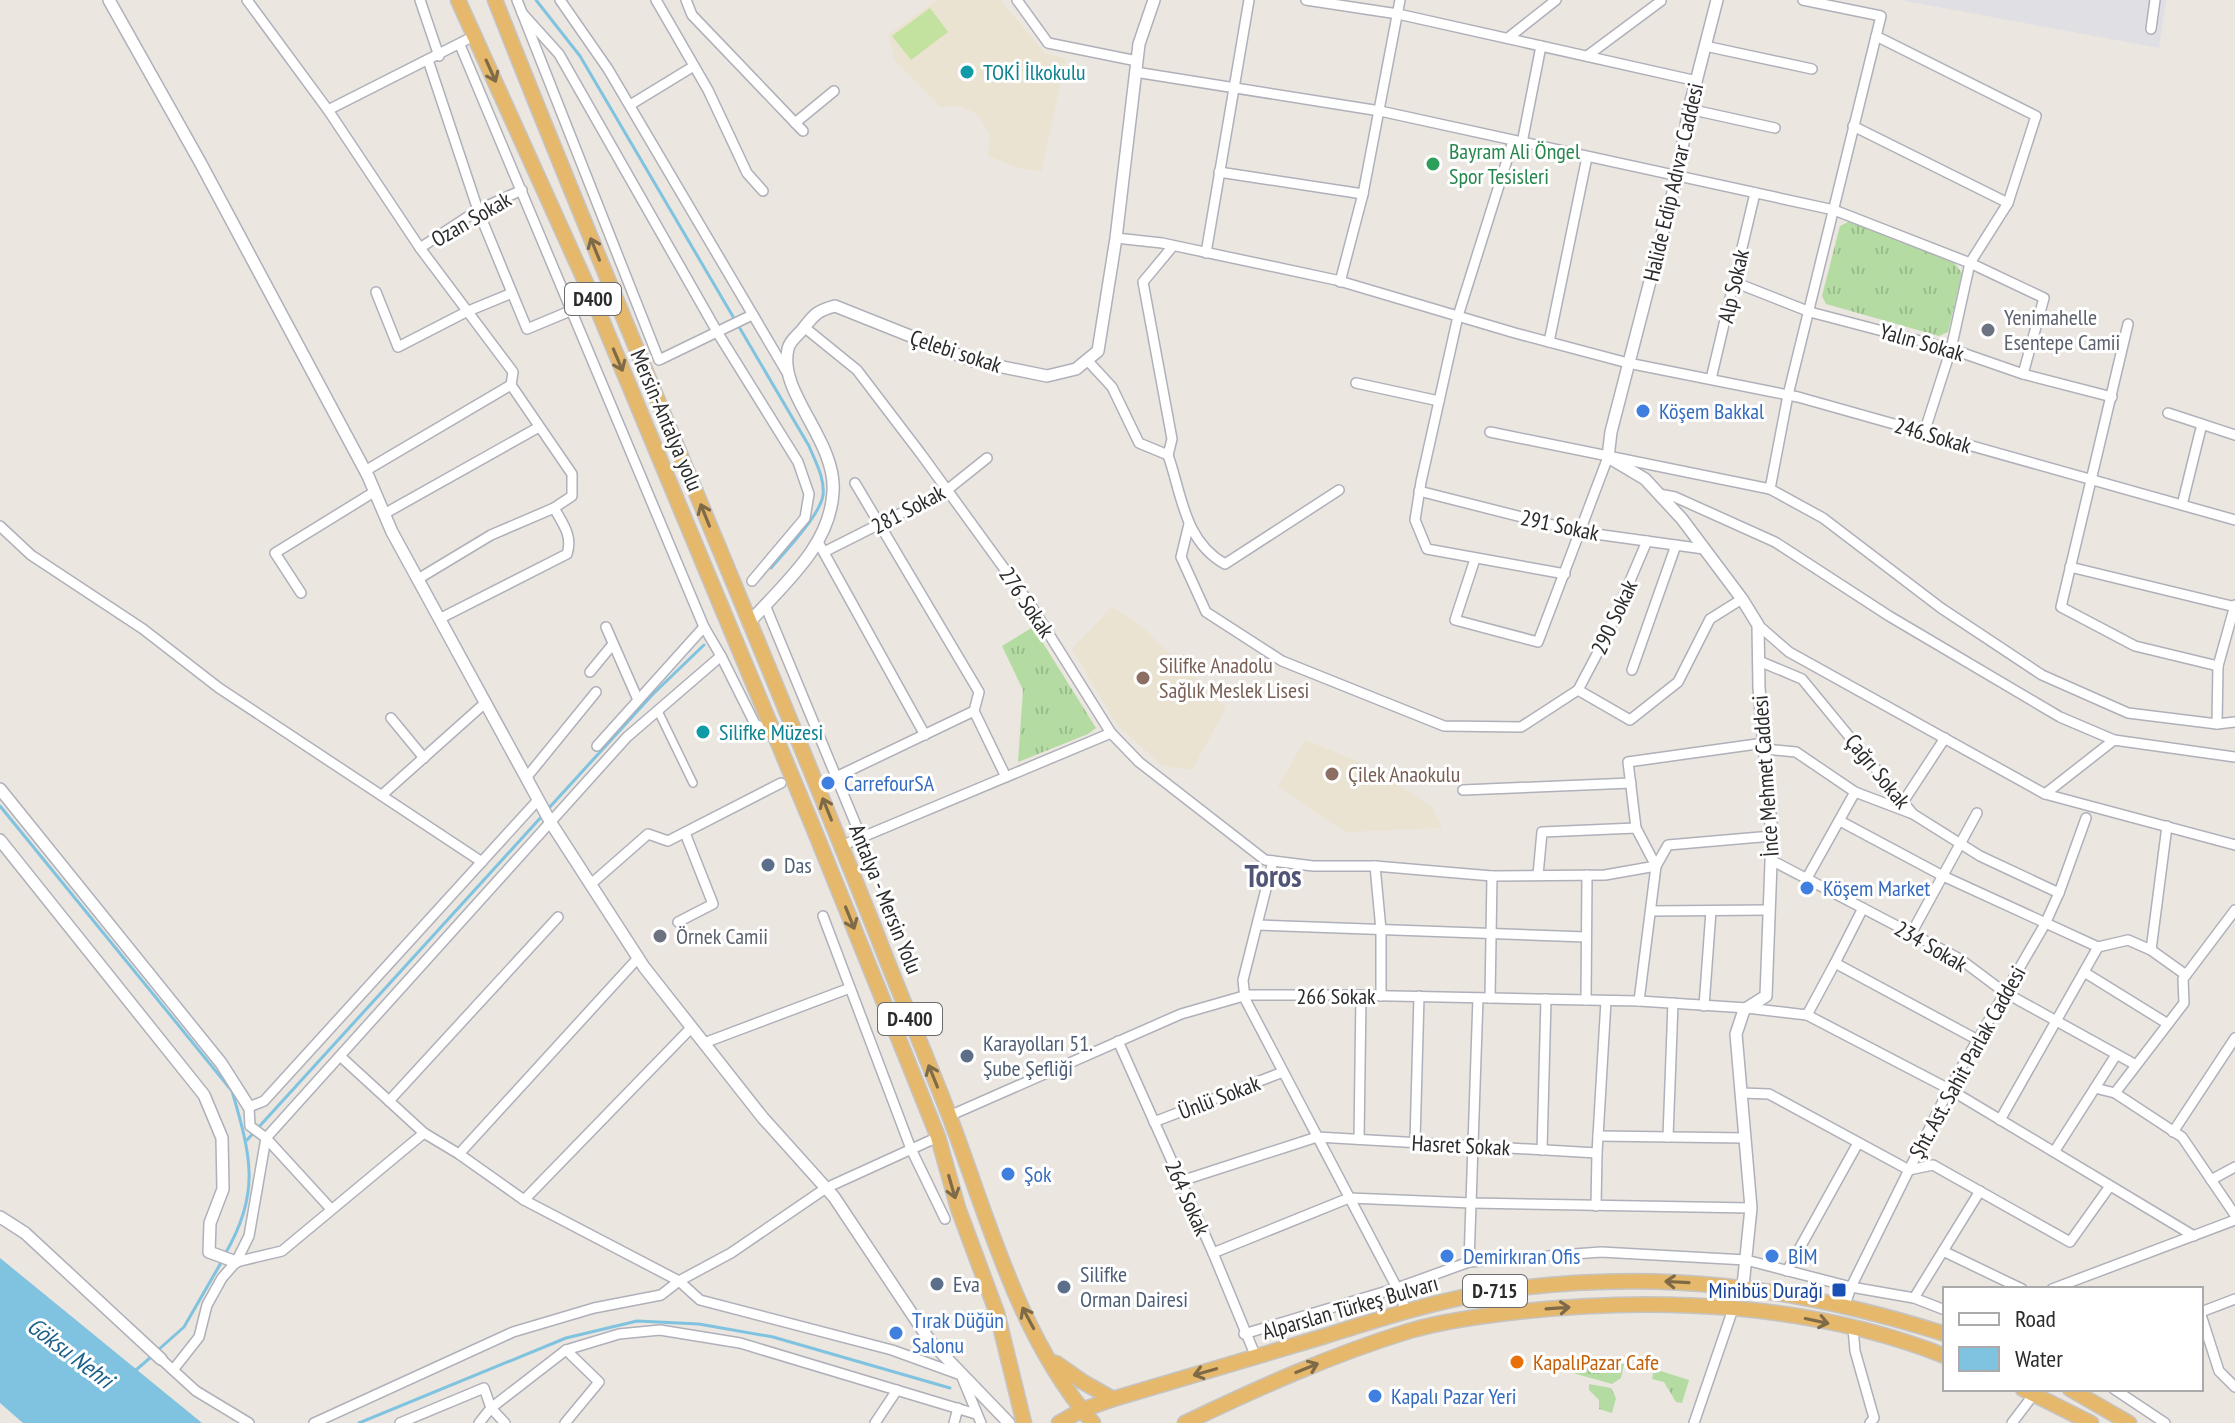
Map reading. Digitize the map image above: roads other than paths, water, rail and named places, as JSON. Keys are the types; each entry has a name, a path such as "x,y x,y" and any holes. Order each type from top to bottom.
{"highway":[{"name":"Mersin-Antalya yolu","path":"458,0 594,301 735,639"},
{"name":"Mersin-Antalya yolu","path":"495,0 749,623"},
{"name":"Antalya - Mersin Yolu","path":"749,623 949,1116 1016,1295 1049,1358 1093,1423"},
{"name":"Antalya - Mersin Yolu","path":"735,639 938,1137 958,1208 997,1313 1024,1423"},
{"name":"Alparslan Türkeş Bulvarı","path":"1059,1423 1082,1410 1113,1399 1406,1311 1495,1291 1550,1285 1643,1280 1743,1286 1845,1305 1943,1333"},
{"name":"Alparslan Türkeş Bulvarı","path":"1185,1423 1260,1387 1410,1331 1475,1317 1554,1307 1624,1305 1733,1309 1793,1315 1853,1328 1943,1355"},
{"path":"1049,1358 1113,1399"},
{"path":"2073,1391 2129,1423"},
{"path":"2028,1392 2091,1423"}],"street":[{"path":"109,0 200,162 365,471 439,619 551,823 638,958 763,1118 826,1188 930,1341 1009,1423"},
{"path":"247,0 328,110 420,248 513,372 511,385 572,474 572,496 554,508 491,535 418,579"},
{"path":"420,0 439,56"},
{"path":"517,0 659,360 752,315"},
{"path":"560,0 630,105 786,371 829,457 834,490 821,547 812,552 749,623"},
{"path":"656,0 694,66 747,173 763,191"},
{"path":"686,0 692,15 799,127 834,91"},
{"path":"1154,0 1139,44 1116,238 1098,351 1087,360 1112,387 1139,443 1168,455"},
{"path":"1206,253 1249,0"},
{"path":"1306,0 1398,14 1697,81"},
{"path":"1340,282 1363,194 1400,0"},
{"path":"1508,38 1556,0"},
{"name":"Halide Edip Adıvar Caddesi","path":"1628,363 1677,177 1689,109 1717,0"},
{"path":"1770,489 1788,395 1881,16 1803,0"},
{"path":"2151,29 2155,0"},
{"path":"1587,56 1661,1"},
{"path":"1020,2 1048,43 1136,66 1233,88 1380,111 1834,210 1970,263 2044,298 2023,374"},
{"path":"522,13 559,54 798,462 809,494 805,518 752,581"},
{"path":"328,110 476,35"},
{"path":"1876,36 2036,116 2008,203 1970,263 1951,349 1924,433"},
{"path":"460,45 704,627 755,724 774,734"},
{"path":"1541,46 1517,142 1458,316 1415,520 1427,549 1565,574"},
{"path":"1705,46 1812,69"},
{"path":"428,60 478,210 527,329 594,301"},
{"path":"630,105 694,66"},
{"path":"1689,109 1775,128"},
{"path":"1853,126 2008,203"},
{"path":"1549,342 1587,157"},
{"path":"1219,172 1363,194"},
{"name":"Ozan Sokak","path":"420,248 478,210 522,190"},
{"name":"Alp Sokak","path":"1711,379 1755,193"},
{"name":"246.Sokak","path":"1116,238 1173,246 1340,282 1628,363 1788,395 2235,520"},
{"path":"1173,246 1143,282 1172,439 1168,455 1189,524 1200,545 1225,564 1339,490"},
{"name":"Yalın Sokak","path":"1734,282 1810,312 1951,349 2023,374 2112,397"},
{"path":"376,292 398,347 466,312 512,293"},
{"name":"Çelebi sokak","path":"786,371 788,346 817,311 835,306 973,361 1047,376 1076,369 1087,360"},
{"path":"2128,324 2061,607 2135,646 2218,666"},
{"name":"276 Sokak","path":"804,327 857,370 1030,604 1111,733 1139,762 1269,860"},
{"path":"1475,559 1455,620 1538,642 1608,457 1628,363"},
{"path":"1356,383 1439,401"},
{"path":"365,471 511,385"},
{"path":"2168,413 2235,435"},
{"path":"2182,505 2202,424"},
{"path":"384,514 539,427"},
{"path":"1490,432 1770,489 1823,518 1941,608 2042,675 2128,713 2217,724 2235,722"},
{"path":"1608,457 1645,479 1659,494 1742,599 1758,625 1789,652 2045,794 2235,845"},
{"name":"281 Sokak","path":"821,547 880,524 947,490 987,458"},
{"path":"855,483 979,692 974,711 1006,777"},
{"name":"291 Sokak","path":"1419,491 1581,532 1704,549"},
{"path":"301,593 275,553 374,492"},
{"path":"1659,494 1675,497 1775,542 1889,616 2060,717 2114,740 2235,757"},
{"path":"439,619 567,554 571,543 568,531 554,508"},
{"path":"1189,524 1181,557 1206,612 1282,661 1444,726 1521,727 1578,690 1630,720 1678,682 1710,619 1742,599"},
{"path":"0,526 31,555 143,629 219,688 482,862"},
{"name":"290 Sokak","path":"1578,690 1606,637 1647,541"},
{"path":"1632,670 1676,545"},
{"path":"821,547 925,735"},
{"path":"2070,567 2235,606 2218,666 2217,724"},
{"path":"765,605 861,837"},
{"name":"İnce Mehmet Caddesi","path":"1743,1286 1751,1208 1736,1034 1747,1008 1766,996 1772,836 1758,625"},
{"path":"606,627 638,700"},
{"path":"597,746 704,627"},
{"path":"590,672 613,644"},
{"path":"173,1370 199,1337 207,1305 222,1278 236,1262 249,1236 266,1138 627,737 721,656"},
{"name":"Çağrı Sokak","path":"1759,661 1802,679 1913,814"},
{"path":"526,778 596,692"},
{"path":"382,795 485,703"},
{"path":"658,711 693,783"},
{"path":"836,777 974,711"},
{"path":"391,718 424,758"},
{"path":"841,846 1111,733"},
{"path":"1903,802 1945,738"},
{"path":"2045,794 2114,740"},
{"path":"1656,866 1636,828 1628,762 1764,746 1796,752 1855,792"},
{"path":"591,884 648,834 668,841 781,783"},
{"path":"1463,790 1631,783"},
{"path":"0,789 221,1063 249,1107 250,1126 266,1138 331,1209"},
{"name":"Çağrı Sokak","path":"1807,878 1855,792 1913,814"},
{"path":"249,1107 264,1101 538,800"},
{"path":"1911,934 1977,813"},
{"path":"1913,814 1980,856 2059,893"},
{"name":"Şht. Ast. Sahit Parlak Caddesi","path":"1845,1305 1851,1287 1949,1089 2045,924 2086,818"},
{"path":"1840,821 1943,876 2045,924 2098,947 2128,940 2151,950 2186,975"},
{"path":"2151,950 2167,826"},
{"path":"1538,875 1542,832 1636,828"},
{"path":"678,922 713,904 685,833"},
{"path":"1639,1001 1656,866 1668,845 1772,836"},
{"path":"0,840 204,1095 222,1138 223,1189 210,1223 209,1252 236,1262 282,1251 424,1133"},
{"path":"1406,1311 1397,1288 1245,996 1243,980 1269,860 1313,866 1375,866 1492,876 1605,875 1656,866"},
{"name":"234 Sokak","path":"1771,860 1960,959 2004,992 2136,1065"},
{"path":"1375,866 1381,930 1381,996"},
{"path":"1586,1000 1587,875"},
{"path":"1490,998 1492,876"},
{"path":"1863,908 1807,1015 1949,1089 2194,1236"},
{"path":"1652,911 1769,910"},
{"path":"2115,1093 2184,1003 2183,979 2235,910"},
{"path":"1704,1006 1711,911"},
{"path":"823,916 911,1149 945,1219"},
{"path":"389,1101 558,917"},
{"path":"1257,925 1586,937"},
{"path":"2000,1120 2098,947"},
{"path":"459,1154 638,958"},
{"path":"1835,963 1976,1039"},
{"path":"2084,972 2168,1024"},
{"path":"704,1043 850,988"},
{"path":"1359,1139 1361,995"},
{"name":"266 Sokak","path":"949,1116 1181,1014 1245,996 1361,995 1639,1001 1807,1015"},
{"path":"1415,1142 1419,996"},
{"path":"1469,1262 1478,998"},
{"path":"1542,1150 1546,999"},
{"path":"1596,1206 1606,1001"},
{"path":"1668,1137 1673,1003"},
{"path":"524,1200 692,1027"},
{"path":"2173,1132 2235,1038"},
{"name":"264 Sokak","path":"1118,1041 1256,1357"},
{"path":"2054,1152 2116,1055"},
{"path":"340,1056 424,1133 524,1200 679,1281 700,1300 892,1350 961,1375 978,1418"},
{"name":"Ünlü Sokak","path":"1154,1122 1283,1072"},
{"path":"2057,1287 2235,1218 2182,1137 2115,1093 2095,1088"},
{"path":"1741,1093 1769,1094 1909,1170 1933,1165 2070,1242 2110,1186"},
{"path":"1598,1136 1745,1138"},
{"path":"314,1423 513,1332 594,1308 661,1295 679,1281 731,1253 826,1188 938,1137"},
{"name":"Hasret Sokak","path":"1181,1181 1317,1137 1597,1153"},
{"path":"1787,1271 1858,1143"},
{"path":"2211,1180 2235,1167"},
{"path":"1914,1298 1980,1191"},
{"path":"1213,1253 1349,1198 1751,1208"},
{"path":"0,1217 25,1233 196,1391 249,1423"},
{"path":"1943,1251 2018,1287"},
{"path":"1244,1334 1397,1288 1469,1262 1601,1252 1746,1260 1851,1287 1914,1298 1943,1309"},
{"path":"2203,1313 2235,1299"},
{"path":"1694,1423 1733,1309"},
{"path":"2203,1320 2219,1371 2235,1387"},
{"path":"1853,1328 1855,1351 1874,1418 1870,1423"},
{"path":"479,1423 491,1408 566,1350 619,1334 660,1330 740,1343 958,1408 978,1418"},
{"path":"565,1423 599,1382 566,1350"},
{"path":"400,1423 484,1388 491,1408 505,1423"},
{"path":"875,1423 897,1390"},
{"path":"2117,1391 2165,1423"},
{"path":"2012,1423 2028,1392"},
{"path":"954,1423 958,1408"}],"water":[{"name":"Göksu Nehri","path":"0,1258 202,1423 23,1423 0,1403"}],"waterway":[{"path":"536,0 580,56 817,464 823,489 821,503 801,533 771,568"},
{"path":"548,809 653,694 704,645"},
{"path":"0,806 232,1091 244,1135 249,1174 244,1212 225,1254"},
{"path":"247,1140 543,815"},
{"path":"157,1351 184,1327 222,1261"},
{"path":"359,1423 566,1338 637,1321 699,1324 773,1337 950,1388"},
{"path":"136,1370 151,1357"}],"place":[{"name":"TOKİ İlkokulu","path":"967,72"},
{"name":"Bayram Ali Öngel Spor Tesisleri","path":"1433,164"},
{"name":"Yenimahelle Esentepe Camii","path":"1988,330"},
{"name":"Köşem Bakkal","path":"1643,411"},
{"name":"Silifke Anadolu Sağlık Meslek Lisesi","path":"1143,678"},
{"name":"Silifke Müzesi","path":"703,732"},
{"name":"Çilek Anaokulu","path":"1332,774"},
{"name":"CarrefourSA","path":"828,783"},
{"name":"Das","path":"768,865"},
{"name":"Köşem Market","path":"1807,888"},
{"name":"Örnek Camii","path":"660,936"},
{"name":"Karayolları 51. Şube Şefliği","path":"967,1056"},
{"name":"Şok","path":"1008,1174"},
{"name":"Demirkıran Ofis","path":"1447,1256"},
{"name":"BİM","path":"1772,1256"},
{"name":"Eva","path":"937,1284"},
{"name":"Silifke Orman Dairesi","path":"1064,1287"},
{"name":"Minibüs Durağı","path":"1839,1290"},
{"name":"Tırak Düğün Salonu","path":"896,1333"},
{"name":"KapalıPazar Cafe","path":"1517,1362"},
{"name":"Kapalı Pazar Yeri","path":"1375,1396"}],"district":[{"name":"Toros","path":"1273,877"}]}
